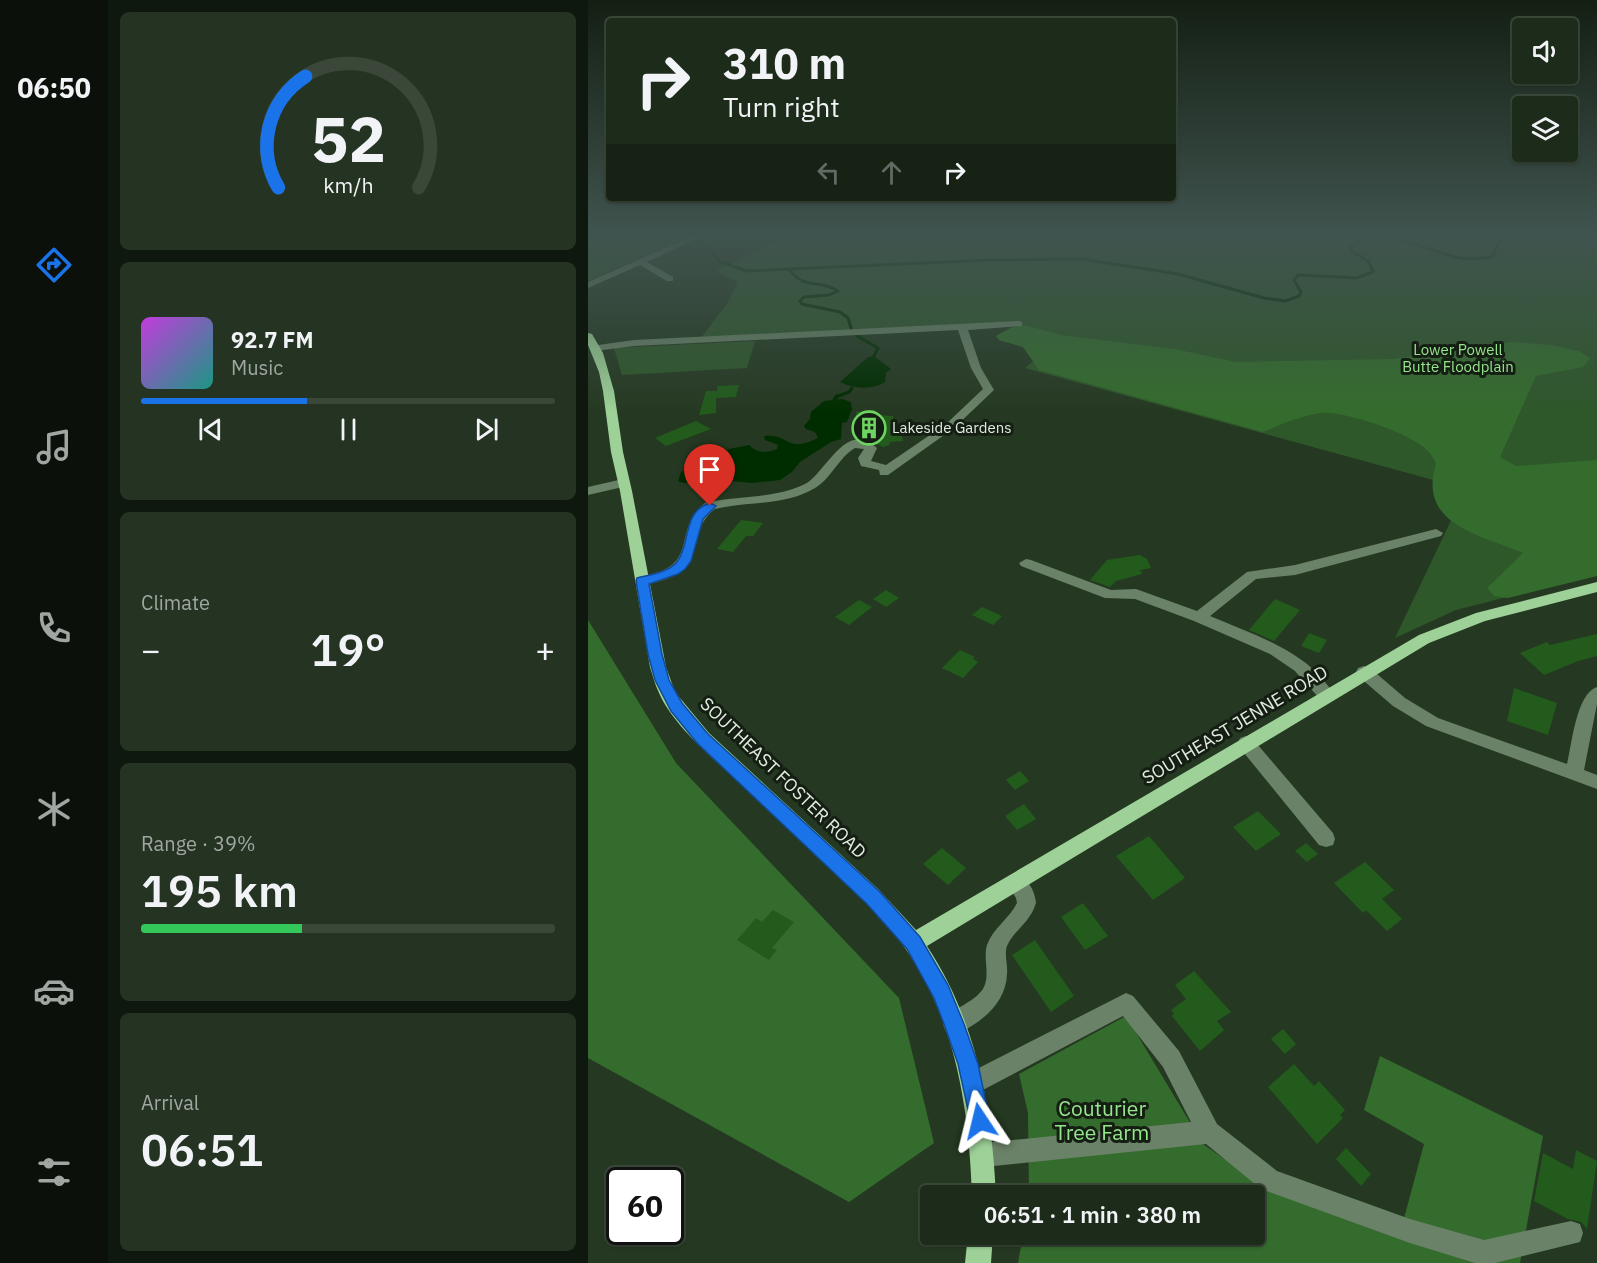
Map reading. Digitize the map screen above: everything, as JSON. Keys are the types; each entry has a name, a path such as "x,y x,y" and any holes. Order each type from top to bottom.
{"main road":[{"name":"SOUTHEAST FOSTER ROAD","path":"592,342 602,367 619,471 658,668 668,693 688,723 874,898 914,943 941,992 973,1083 984,1155 984,1185"},
{"name":"SOUTHEAST JENNE ROAD","path":"914,943 1416,642 1448,628 1597,586"},
{"path":"978,1263 980,1245"}],"street":[{"path":"592,342 634,343 1019,324"},
{"path":"642,581 674,571 681,566 697,519 703,510 710,506 769,497 797,491 811,485 822,478 842,449 856,443 870,448 864,458 865,463 886,471 950,426 989,390 976,368 962,327"},
{"path":"588,490 623,483"},
{"path":"1199,617 1252,575 1306,567 1436,533"},
{"path":"1026,563 1110,595 1136,594 1199,617 1275,650 1301,667 1326,695"},
{"path":"1364,672 1400,702 1432,722 1597,782"},
{"path":"1574,774 1589,703 1597,693"},
{"path":"1246,743 1326,839"},
{"path":"954,1024 983,1007 997,982 995,950 999,939 1023,912 1026,905 1026,897 1016,882"},
{"path":"973,1083 1126,1003 1171,1059 1209,1132 1270,1180 1410,1231 1484,1253 1571,1233"},
{"path":"984,1155 1209,1132"}],"green space":[{"name":"Lower Powell Butte Floodplain","path":"732,294 1597,294 1597,574 1456,610 1395,638 1466,489 1025,368 1044,352 998,340 1021,325 701,338"},
{"path":"1024,325 1061,335 1174,349 1236,362 1392,359 1513,342 1550,345 1579,351 1590,358 1583,367 1536,376 1500,457 1516,466 1597,460 1597,576 1508,598 1494,596 1487,588 1523,553 1472,533 1444,514 1436,501 1433,484 1436,464 1429,452 1409,438 1361,419 1331,413 1305,416 1263,432 1039,370 1023,347 999,340 996,336 1012,327"},
{"path":"755,341 747,368 622,375 614,348"},
{"path":"588,620 676,763 899,998 934,1143 849,1202 588,1058"},
{"name":"Couturier Tree Farm","path":"1126,1016 1203,1144 1263,1185 1029,1185 1028,1113 1019,1074"},
{"name":"Couturier Tree Farm","path":"1380,1056 1543,1136 1520,1263 1018,1263 1021,1245 1265,1245 1265,1186 1399,1237 1424,1144 1364,1110"}],"shaded area":[{"path":"874,356 891,369 886,373 885,382 863,388 840,382 868,357"},
{"path":"842,399 851,402 852,409 847,422 842,423 841,439 831,442 800,462 792,472 780,480 752,483 721,480 683,483 678,481 681,472 729,449 749,445 762,452 777,449 778,445 765,440 764,436 779,437 794,444 818,438 815,432 804,426 810,419 811,412 824,401"}],"building":[{"path":"739,385 736,397 716,398 716,413 699,415 706,391 716,391 716,394 718,386"},
{"name":"Lakeside Gardens","path":"875,410 875,415 893,416 893,430 900,429 903,441 890,442 889,445 883,447 875,443 877,438 854,437 858,424 856,412"},
{"path":"696,421 711,429 666,446 655,438"},
{"path":"741,520 763,523 753,536 746,536 733,552 717,549"},
{"path":"1140,555 1147,559 1151,568 1140,570 1142,574 1116,581 1110,587 1090,580 1107,560"},
{"path":"886,590 899,598 886,607 873,599"},
{"path":"1275,599 1300,610 1274,641 1249,630"},
{"path":"859,600 872,607 849,625 835,617"},
{"path":"982,607 1002,616 993,625 972,615"},
{"path":"1309,633 1327,640 1319,653 1301,646"},
{"path":"1597,634 1597,656 1544,675 1520,653 1547,642 1550,645"},
{"path":"960,650 975,657 973,659 978,662 963,678 942,668"},
{"path":"1514,688 1557,703 1548,735 1507,721"},
{"path":"1020,771 1029,781 1015,790 1006,780"},
{"path":"1024,804 1036,819 1017,830 1005,816"},
{"path":"1258,811 1281,834 1256,851 1233,827"},
{"path":"1149,836 1185,878 1153,900 1116,856"},
{"path":"1306,843 1318,854 1307,862 1295,851"},
{"path":"942,848 966,868 948,885 923,864"},
{"path":"1365,862 1394,890 1382,899 1402,919 1387,931 1366,910 1363,913 1334,883"},
{"path":"1083,903 1108,936 1085,950 1061,917"},
{"path":"773,910 794,922 772,948 777,950 769,960 737,940 756,918 762,922"},
{"path":"1035,940 1074,996 1051,1012 1012,955"},
{"path":"1194,971 1231,1012 1217,1021 1224,1030 1200,1051 1172,1016 1174,1014 1171,1010 1186,999 1175,985"},
{"path":"1283,1029 1296,1044 1285,1054 1271,1039"},
{"path":"1294,1064 1314,1086 1319,1081 1345,1110 1340,1115 1343,1118 1317,1144 1268,1087"},
{"path":"1346,1148 1371,1174 1361,1186 1336,1159"},
{"path":"1576,1150 1597,1161 1587,1229 1581,1222 1568,1219 1534,1201 1543,1153 1573,1169"}],"waterway":[{"path":"831,294 804,297 800,301 802,304 840,312 848,318 852,331 857,336 878,348 874,356"},
{"path":"1249,294 1285,301 1300,294"},
{"path":"837,397 849,392 852,388"},
{"path":"834,401 837,397"}],"place":[{"name":"Lakeside Gardens","path":"869,428"}],"route":[{"path":"710,506 699,514 681,566 674,571 642,581 662,680 676,707 702,738 874,898 914,943 941,992 954,1024 968,1064 980,1121"}]}
